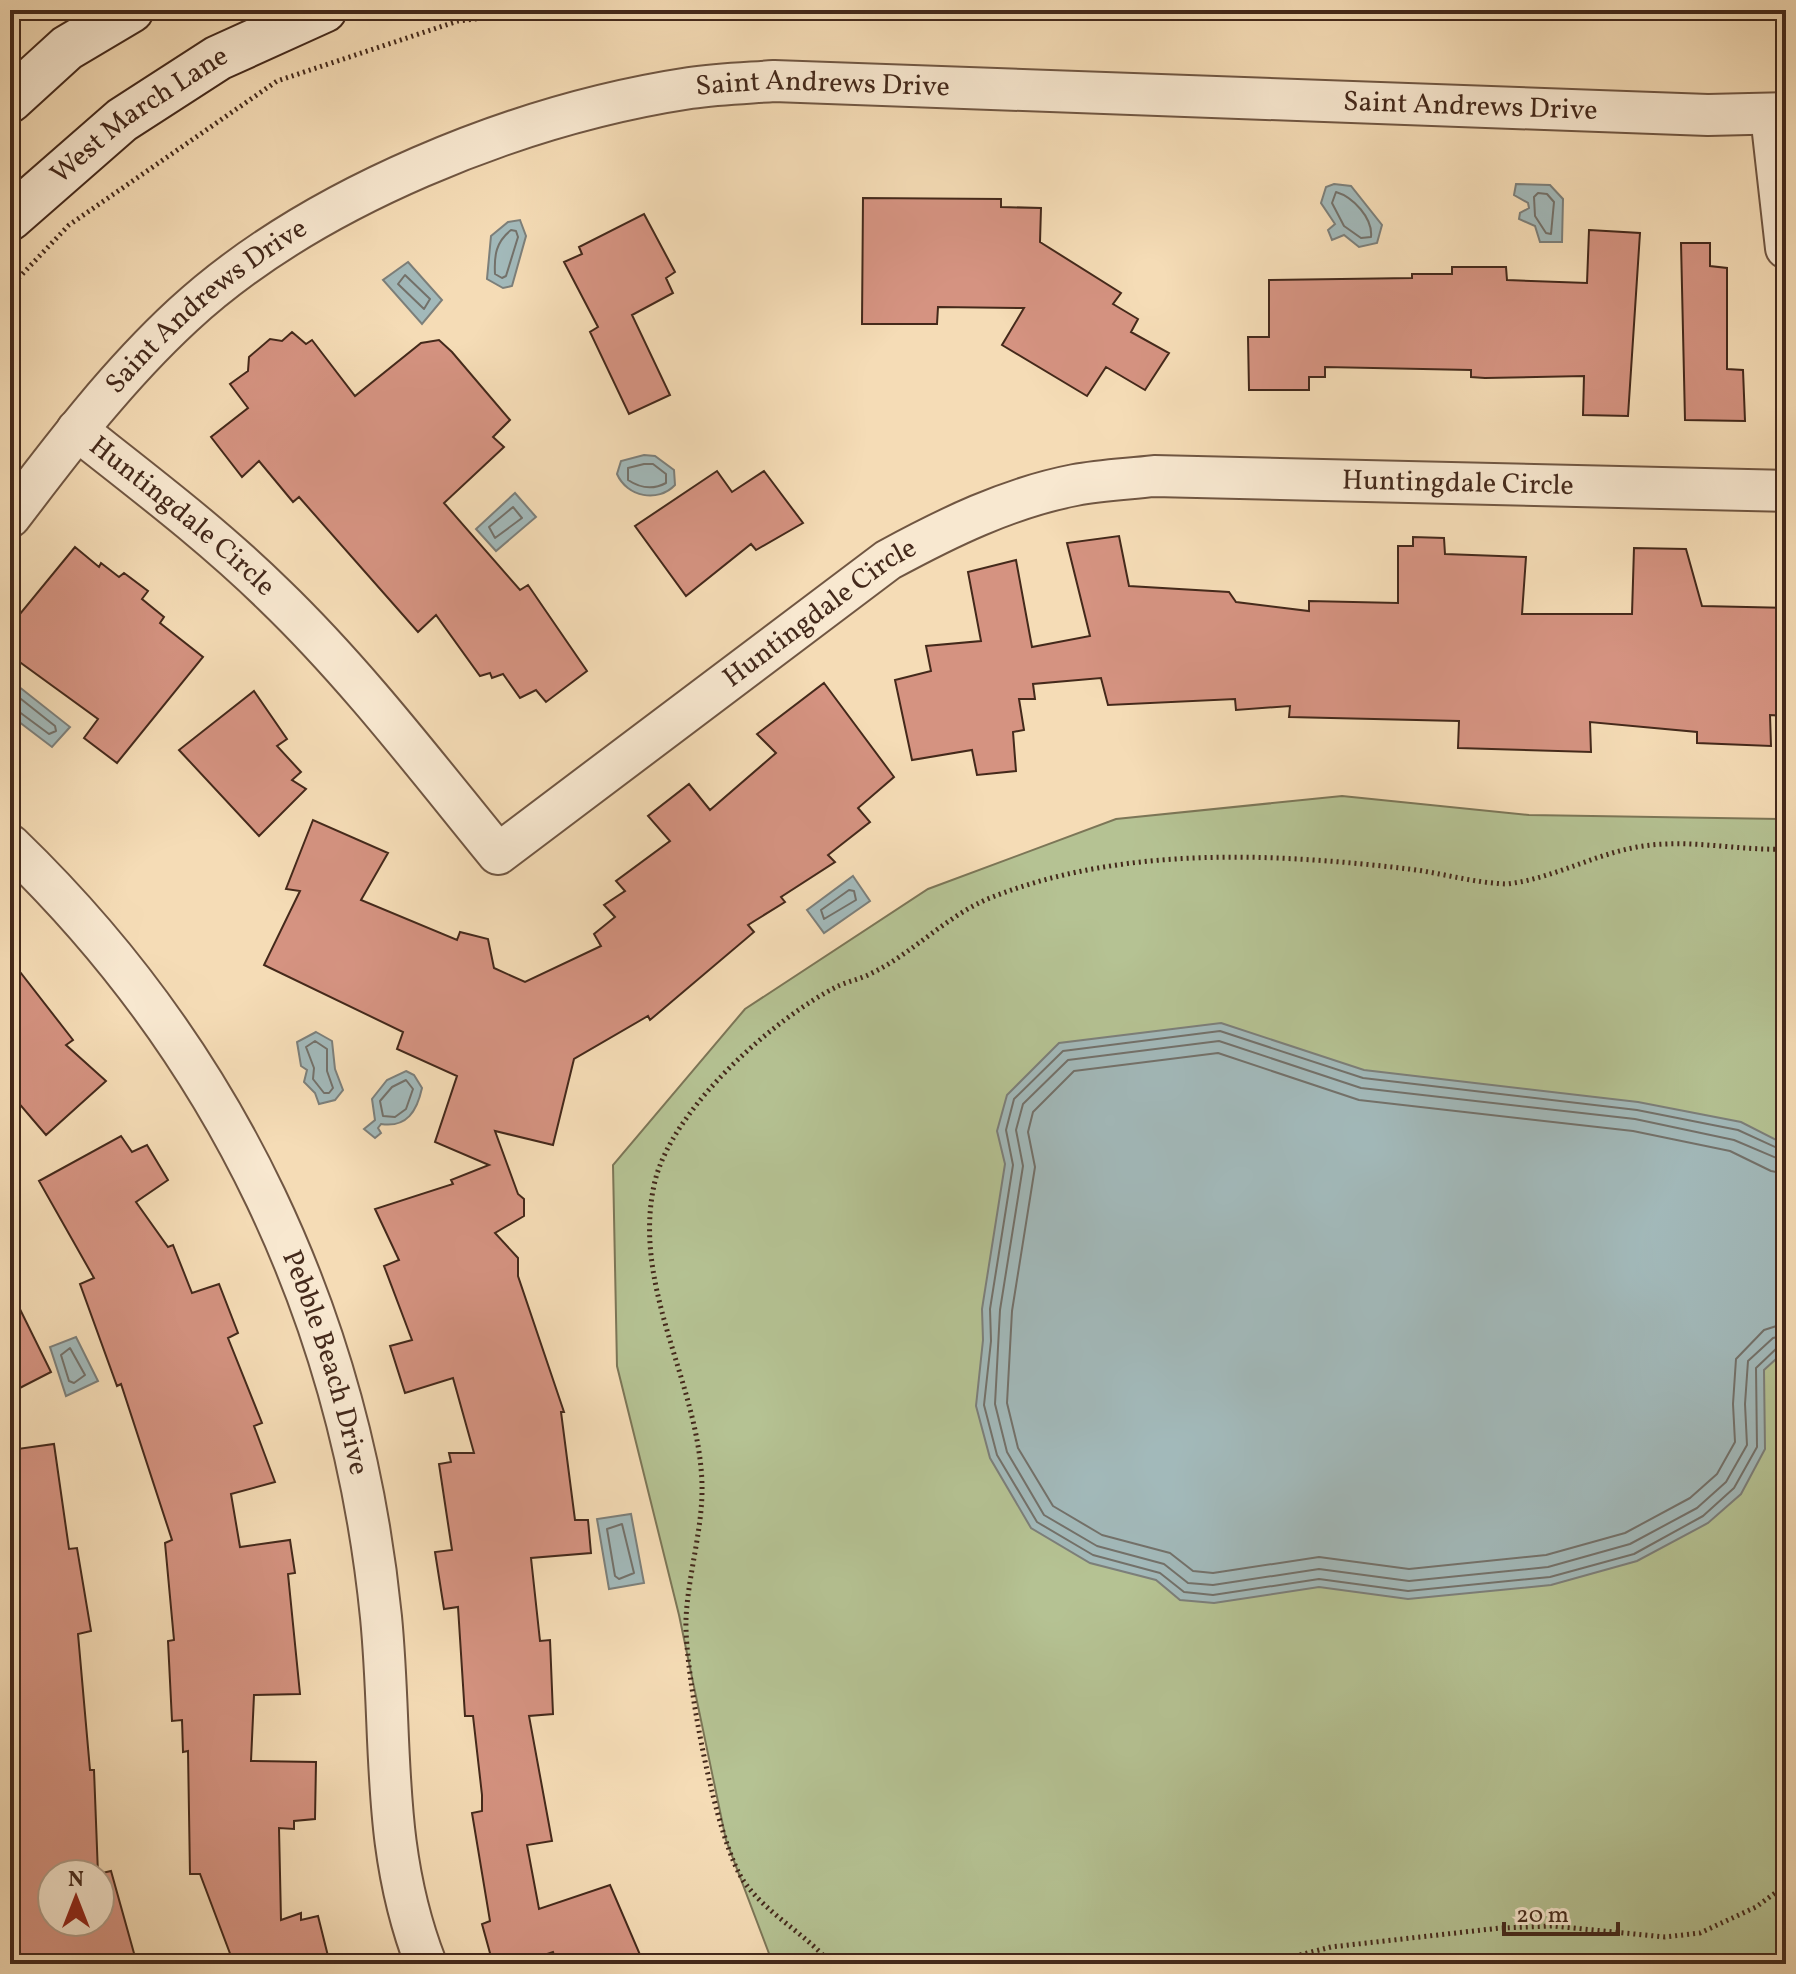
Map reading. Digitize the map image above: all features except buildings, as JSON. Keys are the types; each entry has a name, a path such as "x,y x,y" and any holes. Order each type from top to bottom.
{"street":[{"path":"10,100 67,48 131,10"},
{"name":"West March Lane","path":"10,218 122,120 218,58 324,10"},
{"name":"Saint Andrews Drive","path":"10,517 121,376 184,314 243,265 327,212 403,175 515,132 600,106 691,88 774,81 1778,114"},
{"path":"1778,114 1786,248"},
{"name":"Huntingdale Circle","path":"77,430 186,515 274,594 352,676 498,854 888,560 950,526 1012,502 1075,485 1154,476 1786,491"},
{"name":"Pebble Beach Drive","path":"10,845 57,890 125,969 190,1059 251,1167 280,1226 318,1319 347,1419 369,1521 381,1620 390,1820 403,1891 426,1964"}],"path":[{"path":"10,287 69,225 277,81 458,21 555,10"},
{"path":"831,1964 809,1939 746,1885 731,1858 720,1824 686,1641 702,1484 691,1423 653,1270 652,1211 656,1179 669,1149 687,1119 727,1069 761,1039 837,986 873,973 960,914 991,897 1068,875 1222,856 1333,861 1507,884 1527,881 1632,848 1669,843 1786,849"},
{"path":"1265,1964 1331,1947 1500,1928 1553,1926 1665,1937 1700,1933 1756,1907 1786,1885"}],"green space":[{"path":"1342,796 1529,815 1786,819 1786,1964 773,1964 726,1840 679,1615 617,1366 613,1165 745,1009 928,889 1116,819"}],"water":[{"path":"1334,184 1351,186 1382,225 1377,243 1359,247 1344,235 1332,240 1328,230 1335,224 1321,203 1326,187"},
{"path":"1516,184 1550,185 1563,199 1562,242 1540,242 1535,226 1519,219 1520,213 1529,208 1528,203 1514,195"},
{"path":"520,220 526,236 512,286 503,288 487,279 491,236 508,222"},
{"path":"408,262 442,300 422,324 383,280"},
{"path":"644,455 655,456 674,470 675,485 668,491 643,495 622,482 617,474 621,461"},
{"path":"515,493 536,517 496,551 476,529"},
{"path":"18,686 70,727 52,747 10,715 10,696"},
{"path":"853,876 870,901 824,933 807,910"},
{"path":"1221,1023 1364,1070 1638,1102 1741,1122 1786,1145 1786,1350 1764,1370 1765,1449 1741,1494 1708,1523 1637,1561 1551,1585 1408,1599 1319,1587 1214,1603 1180,1600 1156,1580 1090,1563 1031,1528 990,1458 976,1406 983,1340 982,1309 1005,1164 997,1131 1007,1095 1059,1043"},
{"path":"316,1032 332,1041 335,1069 343,1090 335,1100 319,1104 315,1093 304,1082 307,1070 301,1066 297,1042"},
{"path":"406,1071 414,1075 422,1088 414,1111 398,1123 381,1124 378,1128 381,1133 375,1138 364,1129 375,1120 372,1099 387,1080"},
{"path":"76,1337 98,1381 66,1396 50,1347"},
{"path":"631,1514 644,1583 609,1589 597,1519"}]}
